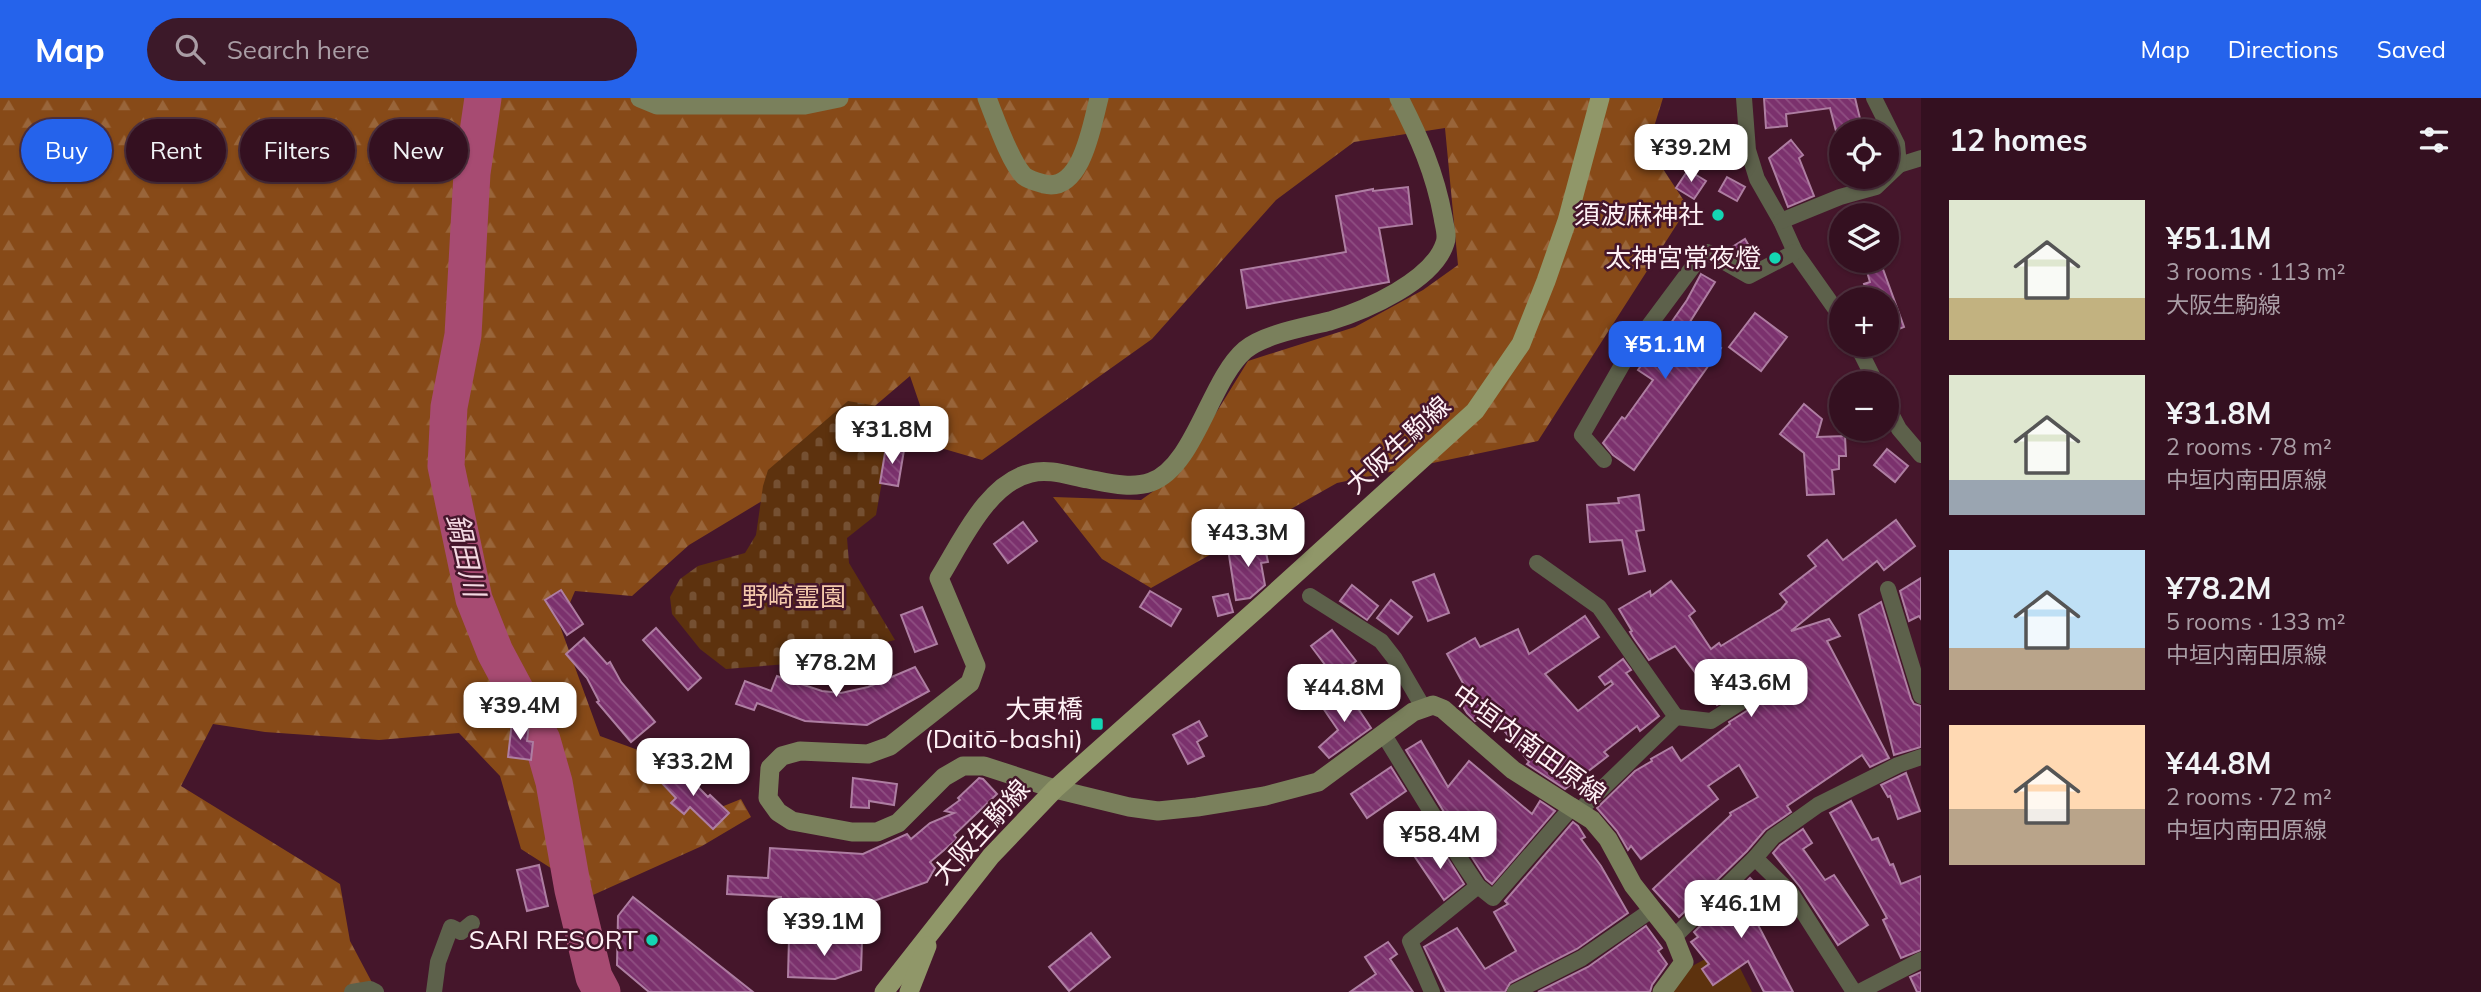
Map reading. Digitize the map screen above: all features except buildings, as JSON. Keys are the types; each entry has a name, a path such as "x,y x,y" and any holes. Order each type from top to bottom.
{"main road":[{"path":"640,98 657,105 805,105 839,98"},
{"path":"987,98 1015,164 1025,177 1050,186 1061,183 1073,174 1083,156 1099,98"},
{"name":"中垣内南田原線","path":"1399,98 1427,155 1439,197 1447,240 1440,256 1424,273 1374,305 1346,316 1267,338 1248,347 1229,369 1182,454 1168,471 1151,482 1125,486 1052,472 1032,472 1011,480 984,507 939,578 975,666 970,683 890,746 868,754 800,751 782,756 770,768 768,798 778,812 792,821 852,832 877,832 898,823 944,777 963,766 984,766 1055,789 1129,807 1158,810 1240,800 1318,782 1423,707 1433,705 1443,709 1513,770 1592,820 1608,839 1633,885 1674,937 1684,962 1662,992"},
{"name":"大阪生駒線","path":"885,989 991,856 1055,789 1475,411 1521,344 1567,221 1600,98"},
{"name":"大阪生駒線","path":"909,992 933,929"}],"street":[{"path":"1744,98 1748,150 1756,179 1781,221 1795,253 1829,300"},
{"path":"1874,98 1884,119"},
{"path":"1899,165 1921,158"},
{"path":"1781,221 1840,197 1869,189"},
{"path":"1604,460 1582,435 1630,351 1703,253 1707,252 1749,276 1795,253"},
{"path":"1899,429 1921,455"},
{"path":"1537,563 1599,607 1676,717 1711,721 1758,691"},
{"path":"1888,589 1921,696"},
{"path":"1310,596 1381,641 1395,659 1423,707"},
{"path":"1384,735 1478,886 1493,898 1576,809 1676,717"},
{"path":"1674,937 1773,837 1818,805 1898,765 1921,757"},
{"path":"1755,858 1791,892 1857,992 1921,960"},
{"path":"1432,992 1410,941 1478,886"},
{"path":"1515,992 1582,958 1653,909"},
{"path":"434,992 438,962 451,927 461,932 471,923"},
{"path":"352,992 370,989 376,992"}],"green space":[{"path":"0,98 1663,98 1648,146 1688,207 1538,441 1337,483 1151,588 1102,559 1053,497 1141,500 1179,473 1248,361 1355,327 1423,290 1458,265 1445,128 1354,142 1276,200 1152,339 982,460 934,446 910,376 767,498 689,545 632,596 575,591 560,626 600,736 646,753 704,814 741,799 751,817 702,846 593,895 521,849 500,776 459,733 379,740 265,732 213,724 181,786 340,884 350,941 377,992 0,992"},
{"name":"野崎霊園","path":"848,401 895,409 876,515 847,538 849,563 895,640 800,663 726,669 700,649 672,614 670,597 680,579 698,566 745,553 756,535 768,470"},
{"path":"1729,946 1752,992 1671,992 1685,970"}],"waterway":[{"name":"鍋田川","path":"483,98 472,173 463,335 449,407 446,466 474,599 495,652 542,740 554,782 573,890 594,977 602,992"}],"place":[{"name":"須波麻神社","path":"1718,215"},
{"name":"太神宮常夜燈","path":"1775,258"},
{"name":"大東橋 (Daitō-bashi)","path":"1097,724"},
{"name":"SARI RESORT","path":"652,940"}]}
